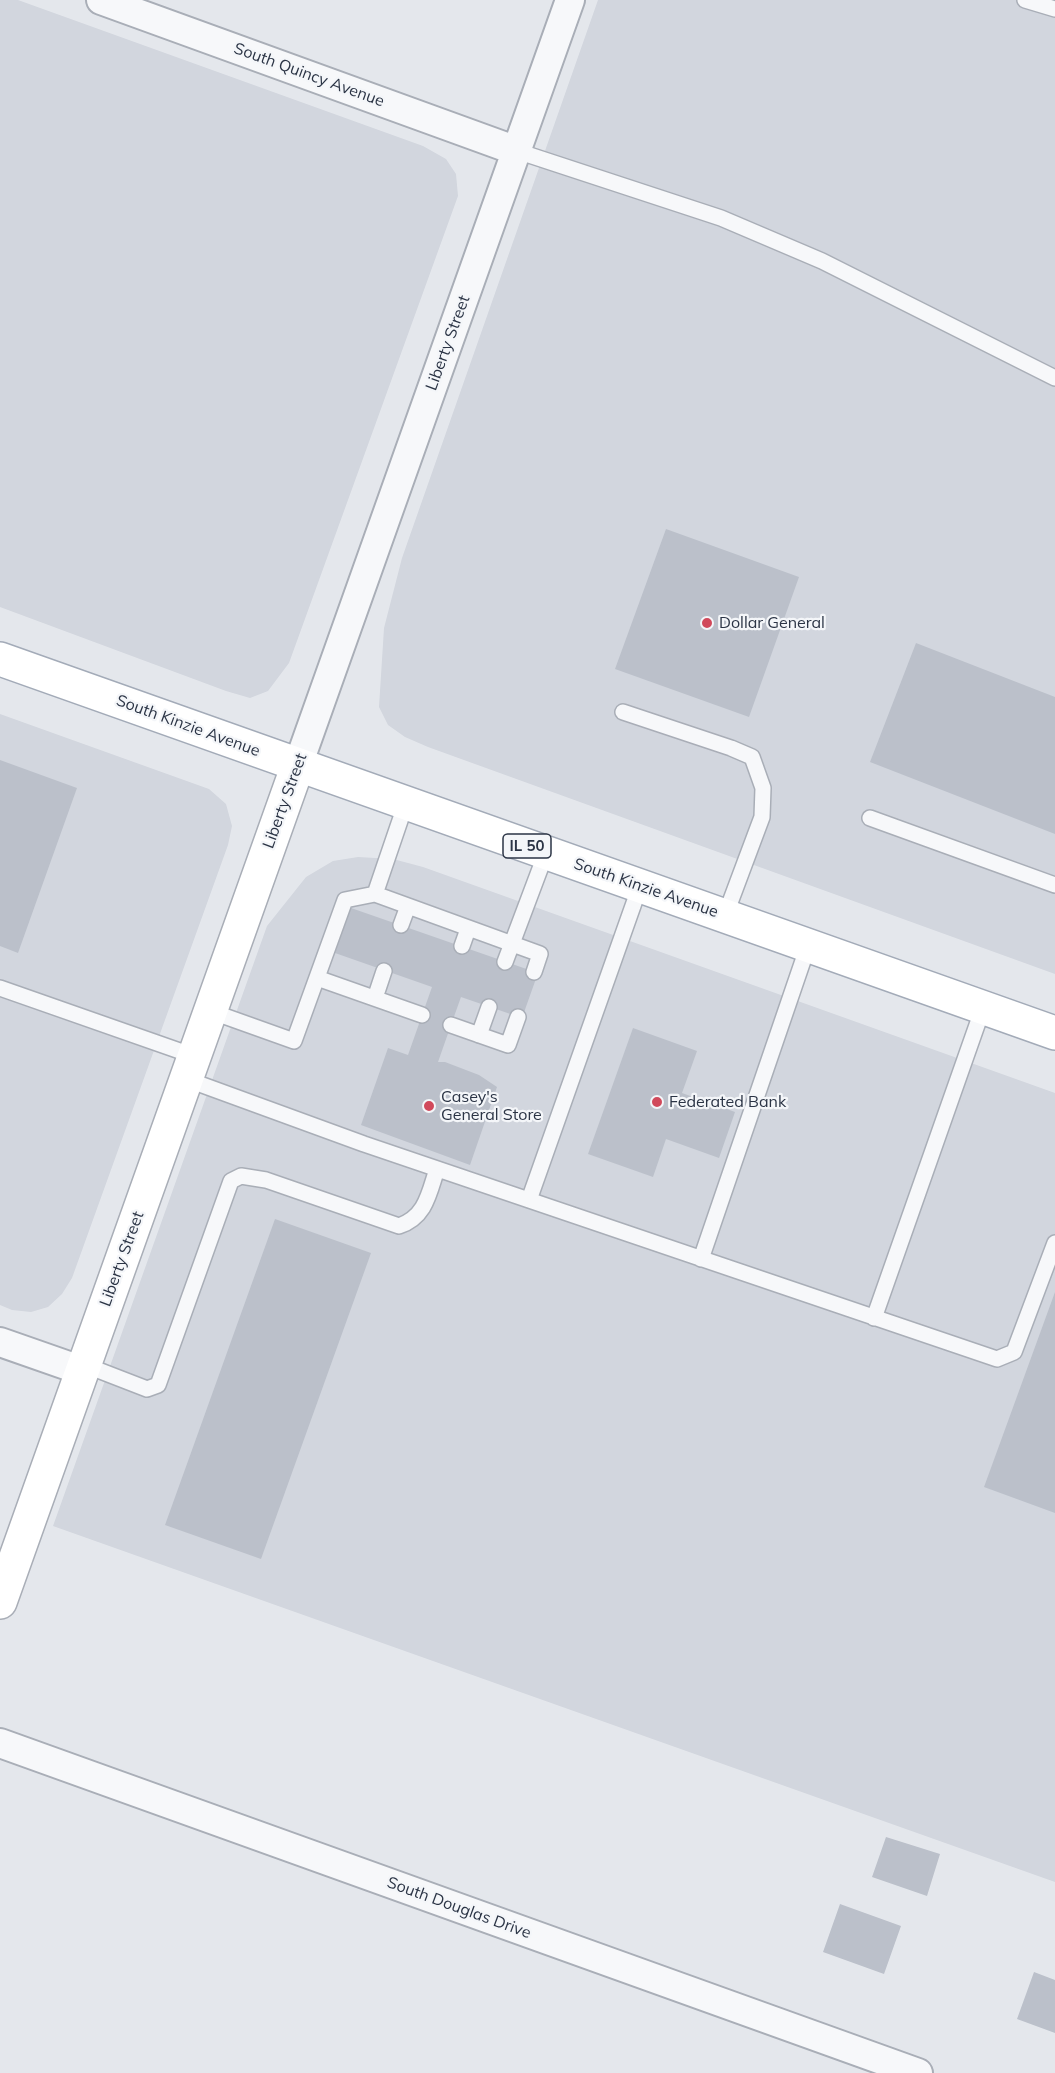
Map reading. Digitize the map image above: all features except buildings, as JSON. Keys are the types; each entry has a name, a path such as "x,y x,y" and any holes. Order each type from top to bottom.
{"main road":[{"name":"South Kinzie Avenue","path":"0,659 1055,1033"},
{"name":"Liberty Street","path":"0,1602 298,765"}],"street":[{"name":"South Quincy Avenue","path":"101,0 517,151"},
{"name":"Liberty Street","path":"298,765 570,0"},
{"path":"0,1341 84,1368"},
{"name":"South Douglas Drive","path":"0,1743 918,2073"}],"lane":[{"path":"1025,0 1055,9"},
{"path":"517,151 721,218 822,261 1055,378"},
{"path":"623,712 752,757 763,788 762,817 725,916"},
{"path":"375,894 406,803"},
{"path":"870,818 1055,885"},
{"path":"506,962 546,853"},
{"path":"529,1200 640,886"},
{"path":"210,1011 294,1041 345,900 375,894 540,954 534,972"},
{"path":"401,925 408,906"},
{"path":"462,946 468,929"},
{"path":"701,1259 808,946"},
{"path":"375,998 384,971"},
{"path":"317,978 422,1015"},
{"path":"0,988 437,1169 997,1359 1014,1352 1055,1243"},
{"path":"479,1035 489,1007"},
{"path":"874,1318 983,1008"},
{"path":"451,1025 508,1045 518,1017"},
{"path":"84,1368 147,1389 158,1385 231,1181 241,1176 266,1180 399,1226 411,1222 424,1206 437,1169"}],"shaded area":[{"path":"0,0 18,0 423,146 446,159 456,174 458,196 289,663 268,691 250,698 0,607"},
{"path":"598,0 1055,0 1055,974 428,747 405,737 388,725 379,707 384,628 402,558"},
{"path":"0,714 209,789 226,804 232,826 228,845 72,1278 62,1294 48,1307 31,1312 12,1310 0,1305"},
{"path":"358,857 393,859 423,867 1055,1093 1055,1882 53,1526 267,926 306,877 333,861"}],"place":[{"name":"Dollar General","path":"707,623"},
{"name":"Federated Bank","path":"657,1102"},
{"name":"Casey's General Store","path":"429,1106"}]}
